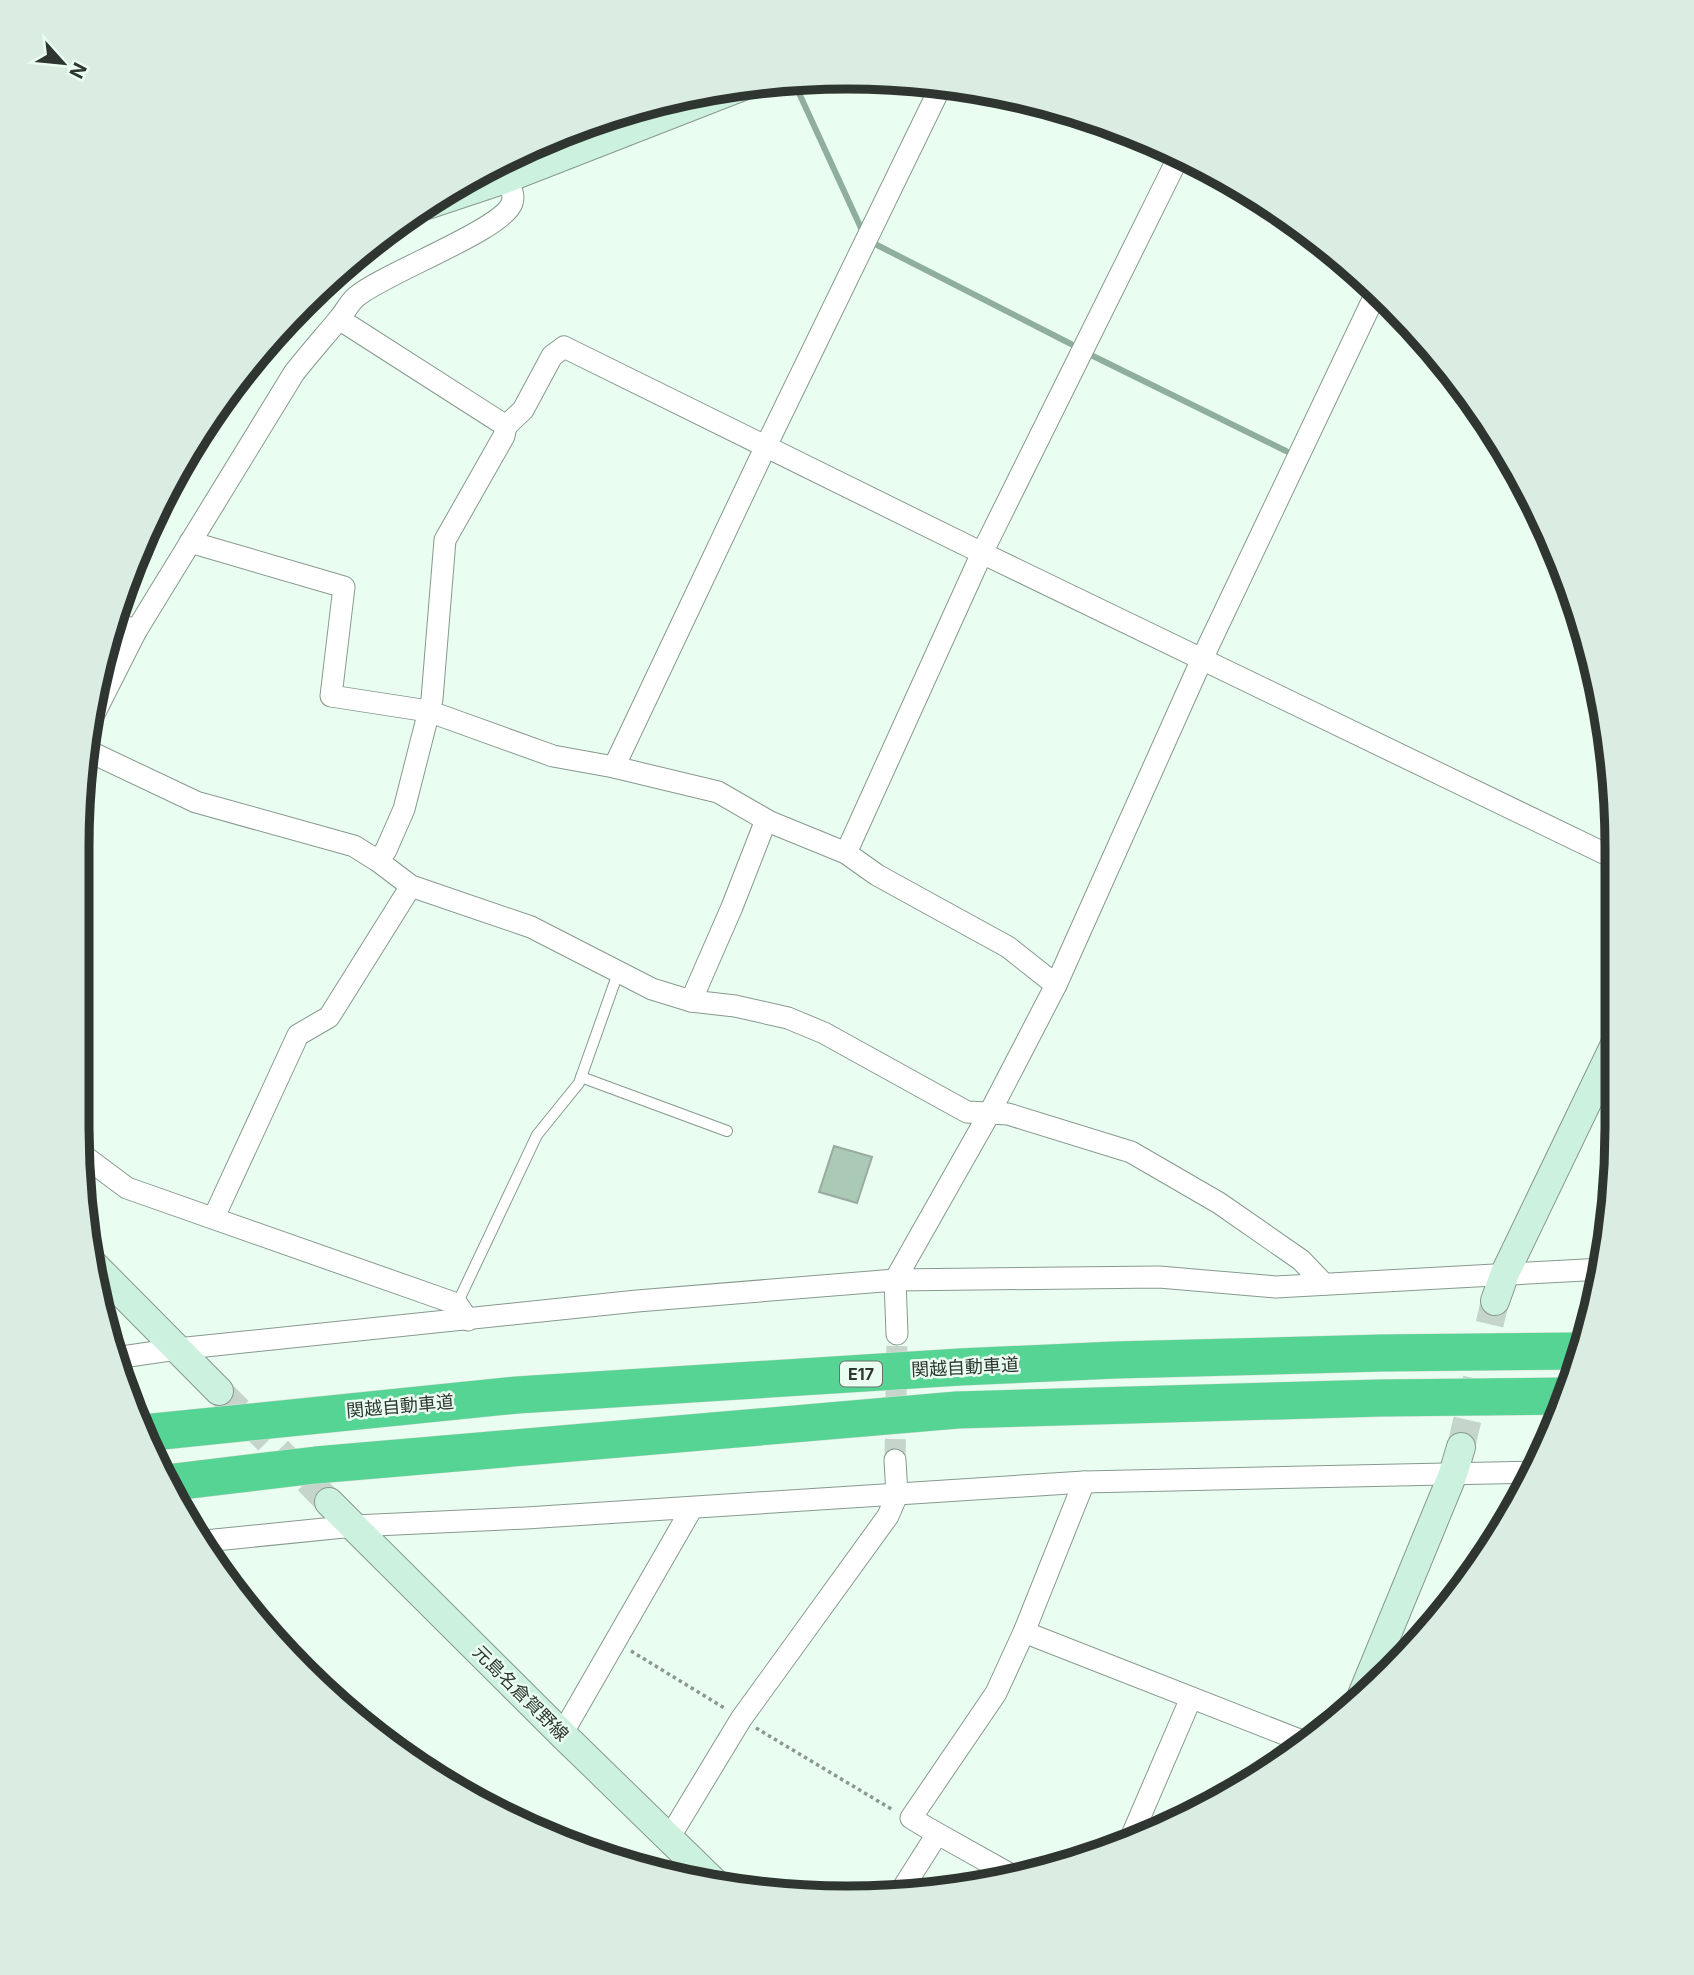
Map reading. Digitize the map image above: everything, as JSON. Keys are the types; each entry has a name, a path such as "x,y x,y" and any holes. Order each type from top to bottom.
{"highway":[{"path":"1382,1353 1576,1336"},
{"name":"関越自動車道","path":"153,1432 517,1395 973,1366 1382,1353 1571,1352"},
{"path":"177,1482 316,1465 957,1410 1380,1398 1556,1396"}],"street":[{"path":"614,767 765,446 937,95"},
{"path":"467,192 695,105"},
{"path":"846,853 982,553 1175,164"},
{"path":"106,690 136,631 294,373 317,342 354,299 368,288 484,229 503,216 511,206 513,193 505,179"},
{"path":"897,1334 895,1280 989,1114 1056,985 1202,659 1372,301"},
{"path":"339,319 506,426"},
{"path":"378,861 386,850 404,809 432,699 445,540 504,436 506,426 523,410 552,356 564,347 982,553 1605,854"},
{"path":"190,542 344,587 331,696 428,711 553,756 614,767 718,792 766,820 846,853 877,875 1008,947 1056,985"},
{"path":"123,625 136,631"},
{"path":"95,754 196,802 354,846 411,886 531,927 652,989 691,1001 735,1006 788,1018 824,1033 967,1112 1008,1114 1131,1152 1219,1203 1301,1260 1323,1283"},
{"path":"691,1001 705,964 732,908 766,820"},
{"path":"214,1217 298,1035 329,1017 411,886"},
{"path":"1495,1301 1505,1273 1605,1063"},
{"path":"90,1161 127,1188 214,1217 462,1312"},
{"path":"125,1357 462,1312 895,1280 1159,1277 1276,1287 1591,1269"},
{"path":"104,1275 219,1391"},
{"path":"1370,1677 1453,1474 1461,1447"},
{"path":"669,1838 741,1719 888,1516 897,1495 895,1460"},
{"path":"212,1540 354,1526 692,1508 1084,1482 1522,1472"},
{"path":"1001,1870 911,1818 996,1693 1024,1632 1084,1482"},
{"name":"元島名倉賀野線","path":"329,1502 703,1872"},
{"path":"562,1734 692,1508"},
{"path":"1024,1632 1295,1738"},
{"path":"1135,1829 1191,1698"},
{"path":"906,1883 934,1839 930,1830"}],"lane":[{"path":"462,1312 537,1135 579,1083 618,973"},
{"path":"581,1077 727,1131"}],"path":[{"path":"615,1641 887,1808 911,1818"}],"building":[{"path":"834,1146 872,1157 857,1203 819,1192"}],"waterway":[{"path":"799,93 861,228"},
{"path":"877,245 1071,344"},
{"path":"1093,356 1286,451"}],"tunnel":[{"path":"1461,1447 1495,1301"},
{"path":"895,1460 897,1334"},
{"path":"219,1391 329,1502"}]}
